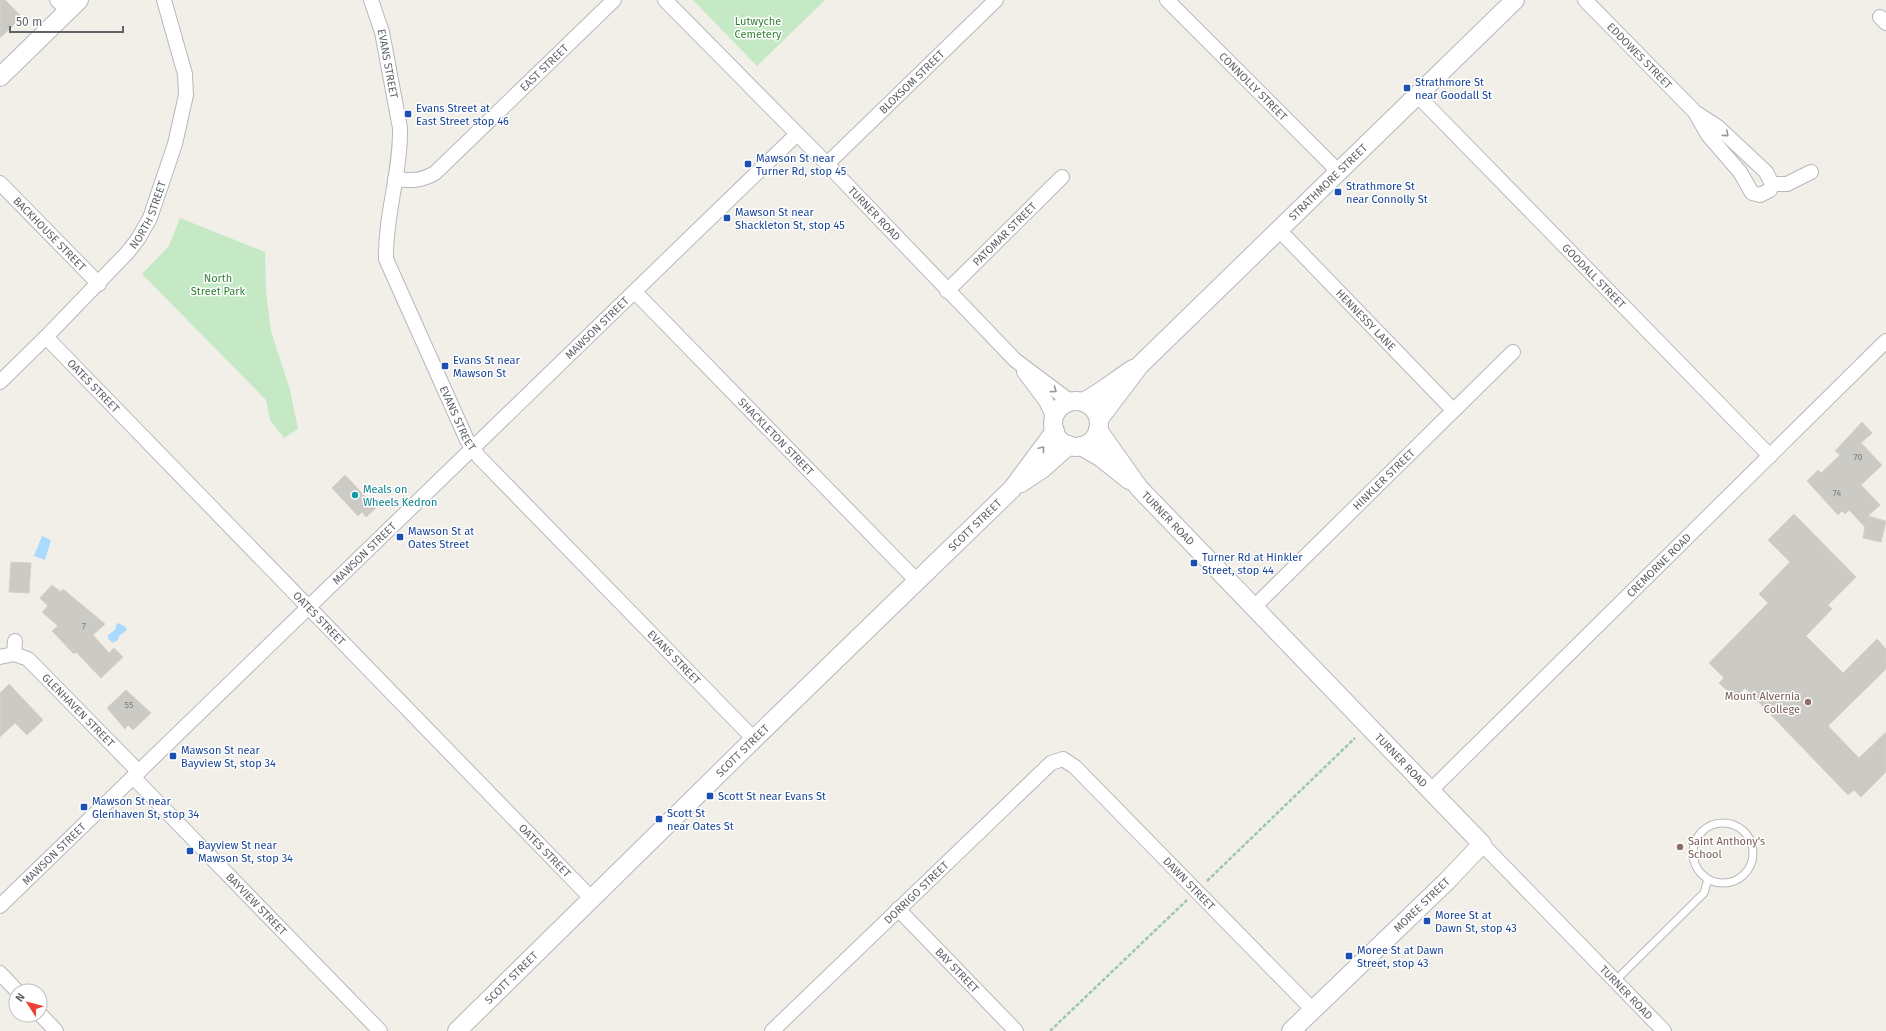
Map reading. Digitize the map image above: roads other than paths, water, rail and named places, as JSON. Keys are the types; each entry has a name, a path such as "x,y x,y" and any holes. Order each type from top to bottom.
{"street":[{"name":"NORTH STREET","path":"0,382 99,284 127,253 145,229 176,144 187,85 164,0"},
{"name":"EVANS STREET","path":"371,0 382,32 400,128 401,143 388,230 386,259 446,393 473,449 490,469 754,739"},
{"name":"EAST STREET","path":"395,179 415,181 424,179 435,173 614,0"},
{"name":"TURNER ROAD","path":"665,0 827,164 947,291 1015,360 1046,401 1063,442 1100,457 1140,488 1432,790 1482,844 1616,980 1658,1029"},
{"name":"BLOXSOM STREET","path":"827,164 996,0"},
{"name":"CONNOLLY STREET","path":"1167,0 1339,172"},
{"name":"STRATHMORE STREET","path":"1098,424 1140,365 1515,0"},
{"name":"EDDOWES STREET","path":"1585,0 1695,112 1718,127 1766,172 1772,184"},
{"path":"0,77 68,4"},
{"name":"GOODALL STREET","path":"1417,95 1770,456"},
{"name":"EDDOWES STREET","path":"1695,112 1708,135 1740,172 1752,193 1760,195 1765,194 1772,184"},
{"name":"MAWSON STREET","path":"0,906 797,134"},
{"name":"EDDOWES STREET","path":"1772,184 1787,184 1811,172"},
{"name":"PATOMAR STREET","path":"947,291 1062,177"},
{"name":"BACKHOUSE STREET","path":"0,183 99,284"},
{"name":"HENNESSY LANE","path":"1279,230 1453,410"},
{"name":"SHACKLETON STREET","path":"635,292 917,581"},
{"name":"OATES STREET","path":"46,337 592,899"},
{"name":"CREMORNE ROAD","path":"1432,790 1886,341"},
{"name":"HINKLER STREET","path":"1254,607 1513,352"},
{"name":"TURNER ROAD","path":"1015,360 1077,402 1096,412 1098,424 1140,488"},
{"name":"STRATHMORE STREET","path":"1077,402 1099,394 1114,380 1140,365"},
{"path":"1055,425 1060,408 1077,402"},
{"path":"1075,446 1092,440 1098,424"},
{"name":"SCOTT STREET","path":"1012,489 1055,425"},
{"name":"SCOTT STREET","path":"457,1031 754,739 1012,489 1075,446"},
{"name":"GLENHAVEN STREET","path":"0,657 14,647 35,664 136,774"},
{"name":"DORRIGO STREET","path":"772,1031 1051,763 1063,759"},
{"name":"DAWN STREET","path":"1063,759 1081,772 1313,1010"},
{"name":"BAYVIEW STREET","path":"136,774 380,1031"},
{"name":"MOREE STREET","path":"1291,1031 1447,881 1482,844"},
{"name":"BAY STREET","path":"898,909 1016,1031"},
{"path":"0,973 10,983"},
{"path":"48,1022 56,1031"}],"lane":[{"path":"1717,823 1727,823 1737,826 1745,832 1753,849 1749,867 1743,875 1731,882 1717,883 1708,879 1700,873 1694,864 1692,853 1696,838 1707,827 1717,823"},
{"path":"1616,980 1704,893 1708,879"}],"water":[{"path":"42,536 51,540 45,560 34,556"},
{"path":"117,623 125,626 127,630 119,636 118,640 113,643 108,639 108,635 115,630"}],"place":[{"name":"Strathmore St near Goodall St","path":"1407,88"},
{"name":"Evans Street at East Street stop 46","path":"408,114"},
{"name":"Mawson St near Turner Rd, stop 45","path":"748,164"},
{"name":"Strathmore St near Connolly St","path":"1338,192"},
{"name":"Mawson St near Shackleton St, stop 45","path":"727,218"},
{"name":"Evans St near Mawson St","path":"445,366"},
{"name":"Meals on Wheels Kedron","path":"355,495"},
{"name":"Mawson St at Oates Street","path":"400,537"},
{"name":"Turner Rd at Hinkler Street, stop 44","path":"1194,563"},
{"name":"Mount Alvernia College","path":"1808,702"},
{"name":"Mawson St near Bayview St, stop 34","path":"173,756"},
{"name":"Scott St near Evans St","path":"710,796"},
{"name":"Mawson St near Glenhaven St, stop 34","path":"84,807"},
{"name":"Scott St near Oates St","path":"659,819"},
{"name":"Saint Anthony's School","path":"1680,847"},
{"name":"Bayview St near Mawson St, stop 34","path":"190,851"},
{"name":"Moree St at Dawn St, stop 43","path":"1427,921"},
{"name":"Moree St at Dawn Street, stop 43","path":"1349,956"}],"park label":[{"name":"Lutwyche Cemetery","path":"758,27"},
{"name":"North Street Park","path":"218,284"}]}
